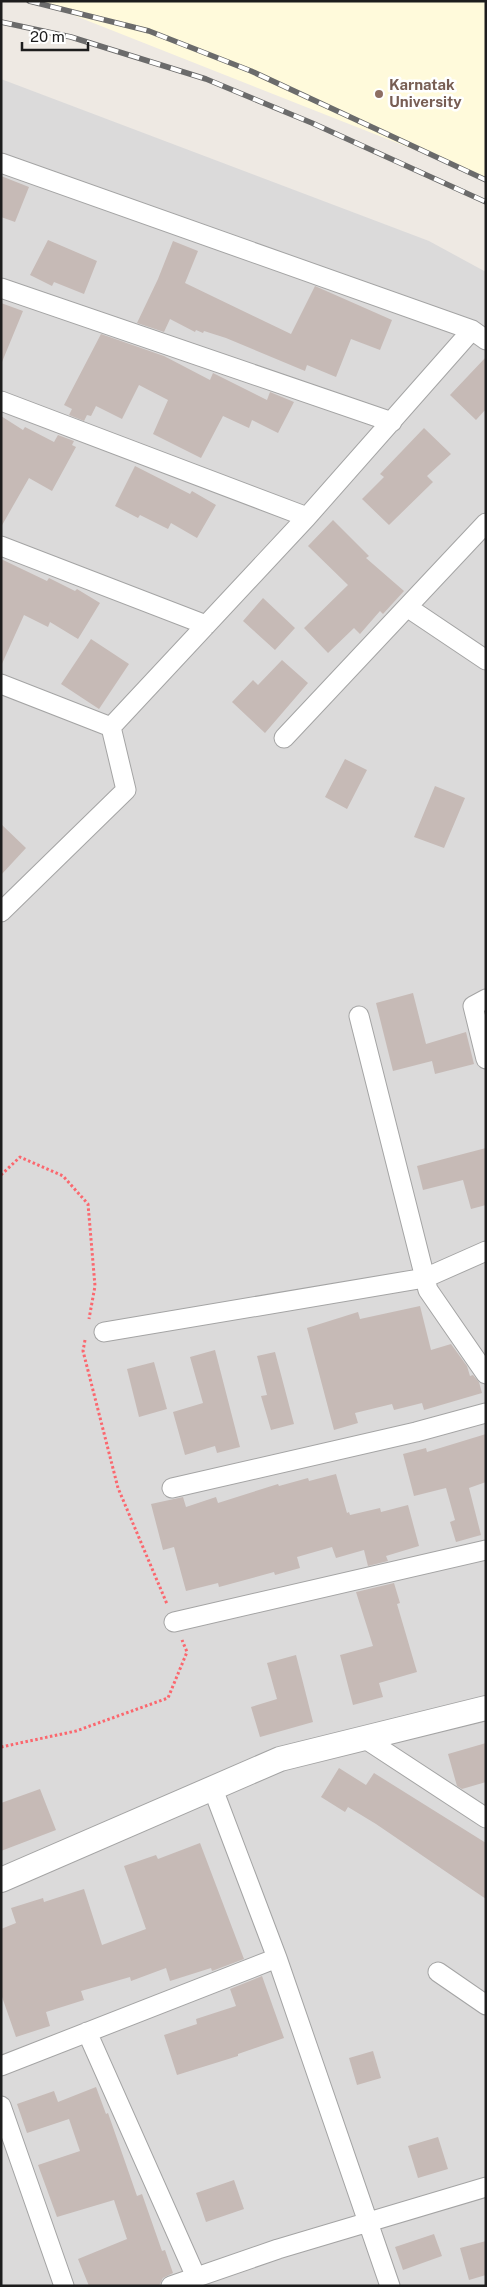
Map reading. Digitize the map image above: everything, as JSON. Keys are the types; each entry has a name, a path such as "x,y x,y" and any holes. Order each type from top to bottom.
{"street":[{"path":"1,163 479,335 392,422 308,517 111,727"},
{"path":"1,288 392,422"},
{"path":"1,401 308,517"},
{"path":"284,738 486,523"},
{"path":"1,546 206,625"},
{"path":"407,607 486,660"},
{"path":"1,684 111,727"},
{"path":"1,912 126,790 111,727"},
{"path":"486,999 472,1006 486,1059"},
{"path":"358,1016 428,1290 486,1374"},
{"path":"93,1329 425,1278 486,1251"},
{"path":"172,1488 416,1432 486,1413"},
{"path":"174,1622 486,1550"},
{"path":"1,1880 280,1759 486,1708"},
{"path":"364,1738 486,1818"},
{"path":"213,1788 277,1958 390,2286"},
{"path":"1,2066 277,1958"},
{"path":"438,1972 486,2005"},
{"path":"87,2032 196,2277"},
{"path":"1,2106 64,2286"},
{"path":"171,2286 278,2248 486,2187"}],"path":[{"path":"1,1175 20,1157 63,1176 88,1204 95,1286 93,1329 83,1351 118,1488 188,1652 168,1698 76,1731 1,1747"}],"shaded area":[{"name":"Karnatak University","path":"30,1 486,1 486,178 58,9"},
{"path":"1,79 429,241 486,272 486,2286 1,2286"}],"building":[{"path":"1,176 29,187 15,222 1,217"},
{"path":"48,240 97,261 84,294 54,282 52,286 30,275"},
{"path":"173,241 198,251 185,283 291,334 315,286 392,320 380,350 351,339 336,377 307,365 305,371 226,338 204,331 203,333 196,330 195,332 170,319 164,332 137,323 158,279"},
{"path":"1,303 23,311 2,362 1,362"},
{"path":"101,334 164,356 210,380 213,373 267,400 270,392 294,402 278,433 252,420 249,428 223,416 201,458 153,434 168,400 139,385 122,419 96,406 91,416 87,415 84,421 69,415 72,409 64,405"},
{"path":"486,357 486,409 476,420 450,395"},
{"path":"1,416 23,430 25,427 54,442 58,435 74,441 72,445 76,447 52,491 29,478 1,527"},
{"path":"424,428 451,454 427,476 433,482 389,525 362,499 384,477 380,474"},
{"path":"135,466 190,494 192,491 216,505 197,538 171,523 168,529 140,515 138,518 115,506"},
{"path":"333,520 369,556 366,558 404,591 383,614 380,611 360,634 354,628 328,653 304,628 348,585 308,546"},
{"path":"1,559 47,581 49,578 75,591 77,589 100,603 78,639 50,622 48,627 24,615 1,666"},
{"path":"263,598 295,628 275,650 243,621"},
{"path":"91,639 129,664 99,709 61,684"},
{"path":"282,660 308,683 265,733 232,702 253,680 258,685"},
{"path":"345,759 367,770 347,809 325,797"},
{"path":"435,786 465,798 444,848 414,837"},
{"path":"1,824 26,848 1,875"},
{"path":"413,993 426,1044 466,1032 474,1064 435,1074 432,1061 393,1071 376,1003"},
{"path":"486,1148 486,1205 471,1209 463,1180 423,1190 417,1166"},
{"path":"420,1306 431,1350 451,1344 467,1366 470,1376 473,1375 479,1382 482,1393 424,1410 422,1403 394,1410 392,1404 355,1413 358,1423 334,1430 307,1328 358,1312 360,1319"},
{"path":"215,1350 240,1447 217,1453 215,1446 185,1455 173,1412 203,1403 190,1357"},
{"path":"275,1352 294,1424 271,1430 261,1396 267,1395 257,1356"},
{"path":"154,1362 167,1409 139,1417 127,1369"},
{"path":"486,1434 486,1482 469,1488 481,1535 456,1542 450,1522 455,1520 446,1488 414,1496 403,1454 426,1448 427,1452"},
{"path":"336,1474 347,1513 349,1512 350,1515 380,1508 381,1512 408,1505 419,1546 386,1556 388,1561 368,1566 364,1550 336,1558 332,1547 297,1557 300,1568 275,1575 274,1572 219,1587 218,1583 186,1591 174,1547 163,1550 151,1504 183,1497 186,1507 216,1497 218,1503 278,1484 279,1486 308,1478 309,1481"},
{"path":"394,1583 400,1603 397,1604 417,1672 379,1683 383,1697 353,1705 340,1655 373,1646 356,1592"},
{"path":"296,1655 313,1722 260,1737 251,1707 277,1699 267,1663"},
{"path":"486,1743 486,1782 462,1789 457,1786 448,1754"},
{"path":"339,1768 366,1785 374,1773 486,1843 486,1899 376,1824 348,1807 345,1812 321,1797"},
{"path":"40,1789 56,1830 1,1851 1,1803"},
{"path":"200,1843 244,1959 212,1971 211,1968 170,1981 166,1968 131,1981 130,1977 81,1991 84,2000 46,2012 50,2026 16,2037 1,1994 1,1929 16,1923 11,1908 43,1898 44,1902 84,1889 102,1945 146,1929 124,1866 156,1855 158,1859"},
{"path":"262,1976 284,2038 238,2054 238,2056 177,2075 164,2035 197,2024 196,2019 236,2006 230,1989"},
{"path":"373,2051 381,2078 357,2085 349,2058"},
{"path":"96,2087 106,2114 108,2113 137,2196 142,2194 162,2251 165,2250 173,2273 163,2278 159,2286 89,2286 78,2259 127,2239 114,2200 57,2217 38,2165 80,2151 69,2119 27,2133 17,2104 54,2091 58,2102"},
{"path":"438,2137 448,2169 418,2178 408,2146"},
{"path":"234,2180 244,2209 206,2222 196,2193"},
{"path":"434,2234 442,2256 403,2270 395,2247"},
{"path":"486,2241 486,2275 469,2280 460,2248"}],"railway":[{"path":"29,1 149,31 251,71 486,180"},
{"path":"1,22 71,37 206,79 312,123 486,202"}],"place":[{"name":"Karnatak University","path":"379,94"}]}
